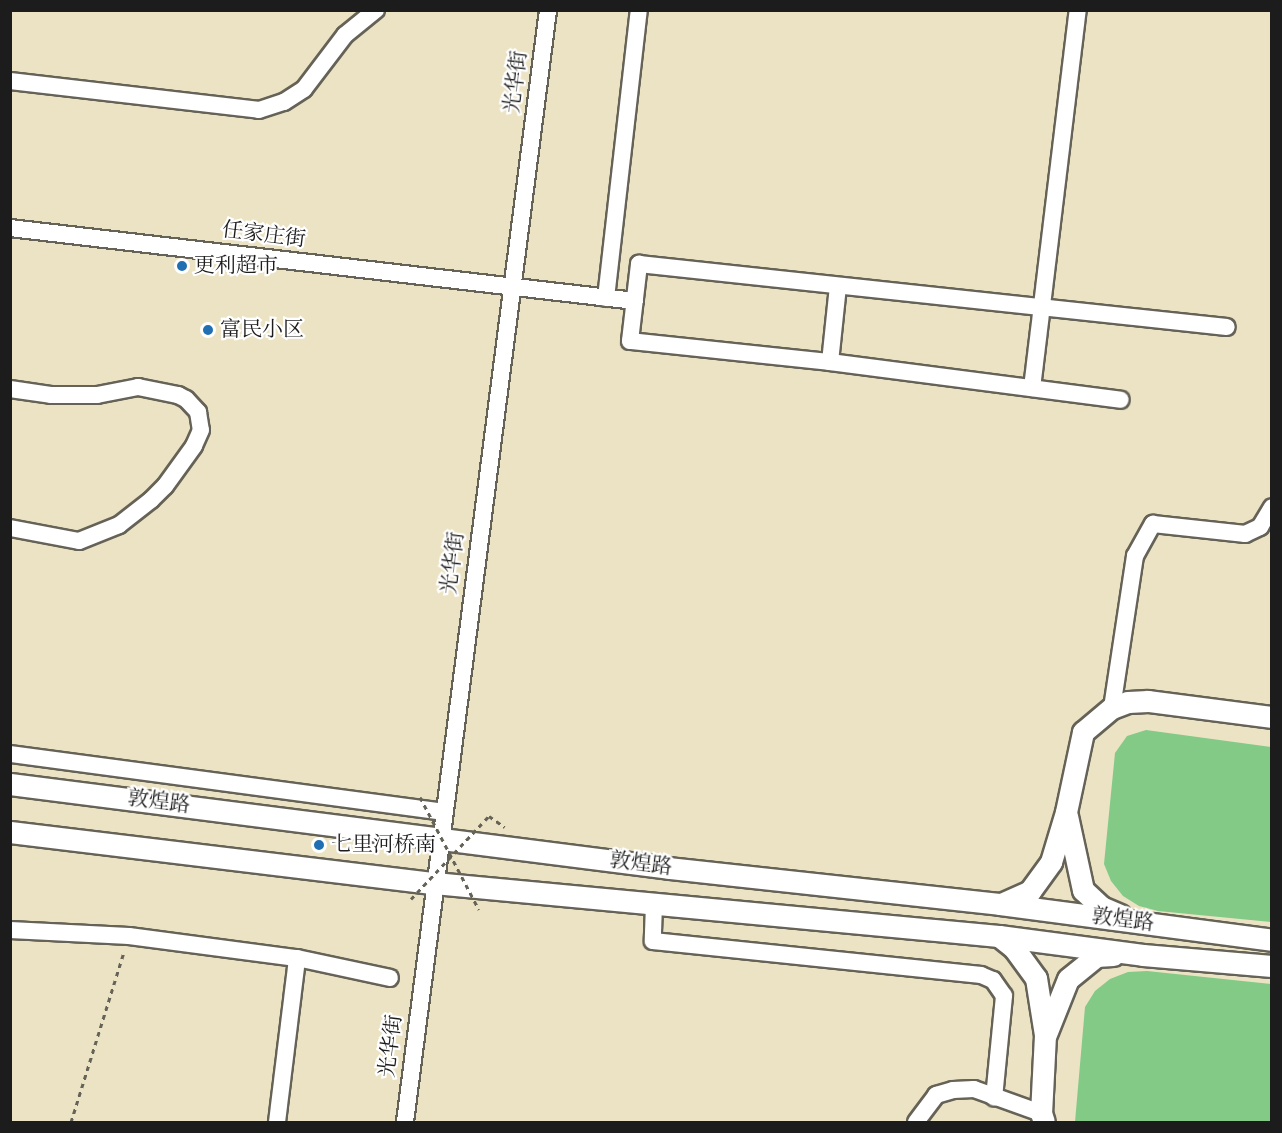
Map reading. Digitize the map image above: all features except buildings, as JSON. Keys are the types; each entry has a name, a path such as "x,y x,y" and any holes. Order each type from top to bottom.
{"main road":[{"path":"1000,904 1030,891 1051,862 1066,812 1083,732 1112,708 1128,702 1149,701 1272,717"},
{"name":"敦煌路","path":"10,784 669,868 1000,904 1272,940"},
{"path":"1066,812 1083,890 1101,907 1134,921"},
{"name":"敦煌路","path":"10,832 434,883 999,936 1143,955 1272,966"},
{"path":"999,936 1014,948 1036,978 1045,1035 1042,1118"},
{"path":"1045,1035 1068,979 1096,956 1143,955"}],"street":[{"path":"10,81 259,110 284,102 304,89 345,35 376,10"},
{"name":"光华街","path":"405,1122 548,10"},
{"path":"606,298 639,10"},
{"path":"1032,388 1078,10"},
{"name":"任家庄街","path":"11,230 635,302"},
{"path":"1121,400 830,362 630,341 639,264 1227,327"},
{"path":"830,362 838,286"},
{"path":"10,389 51,395 97,395 138,387 178,395 193,405 201,421 201,430 194,446 165,486 152,500 118,525 79,541 10,528"},
{"path":"1112,708 1135,556 1153,524 1245,534 1260,527 1272,507"},
{"path":"10,754 444,812"},
{"path":"654,904 653,941 981,975 993,980 1004,996 994,1098"},
{"path":"10,930 129,936 297,958 390,978"},
{"path":"277,1122 297,958"},
{"path":"916,1122 936,1095 953,1090 974,1089 1042,1118"}],"path":[{"path":"420,797 479,910"},
{"path":"411,899 489,816"},
{"path":"71,1122 129,936"}],"green space":[{"path":"1146,730 1271,747 1271,922 1158,911 1139,906 1123,896 1111,881 1104,864 1115,753 1127,736"},
{"path":"1147,971 1271,984 1271,1122 1075,1122 1085,1007 1095,991 1110,979 1128,972"}],"place":[{"name":"更利超市","path":"182,266"},
{"name":"富民小区","path":"208,330"},
{"name":"七里河桥南","path":"319,845"}]}
